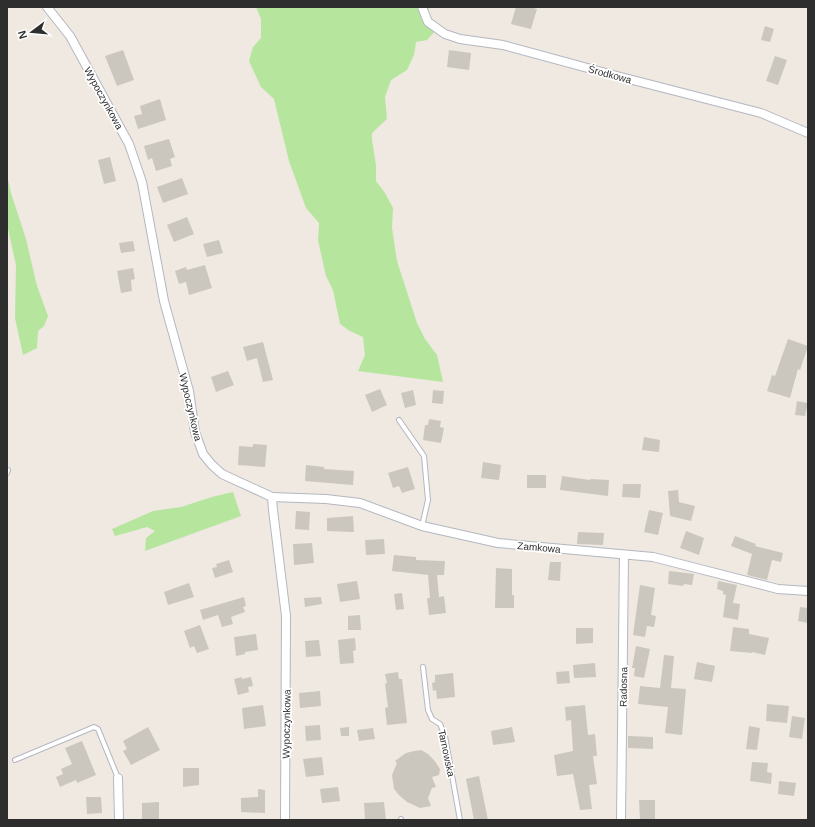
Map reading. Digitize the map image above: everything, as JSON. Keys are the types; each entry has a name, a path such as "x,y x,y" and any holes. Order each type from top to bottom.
{"street":[{"name":"Wypoczynkowa","path":"46,7 70,36 129,144 142,182 164,301 189,391 194,432 203,454 222,474 272,496 286,616 285,820"},
{"name":"Środkowa","path":"422,7 428,22 445,34 460,39 503,45 761,113 808,133"},
{"name":"Zamkowa","path":"272,496 326,499 360,503 422,526 498,543 624,555 653,556 778,589 808,591"},
{"name":"Radosna","path":"621,820 624,555"},
{"path":"118,778 119,820"}],"lane":[{"path":"399,420 424,456 428,500 422,526"},
{"name":"Tarnowska","path":"423,667 428,710 432,719 440,724 445,736 460,820"},
{"path":"15,760 94,726 98,729 118,778"}],"green space":[{"path":"256,7 412,7 422,9 422,7 429,7 427,18 437,29 427,40 416,42 414,55 407,70 391,80 385,97 387,119 372,133 372,140 376,165 376,181 385,193 393,208 392,228 397,261 417,323 425,339 437,355 443,382 358,371 365,355 363,337 340,324 333,290 326,276 318,240 319,223 306,208 289,161 274,99 261,87 249,61 253,47 261,38 261,19"},
{"path":"7,175 11,193 26,239 37,286 48,316 44,326 38,331 37,348 23,355 15,318 16,265 7,224"},
{"path":"233,492 241,516 145,551 146,538 155,531 147,527 115,536 112,529 153,511 181,507"}],"building":[{"path":"516,7 530,7 537,9 531,29 511,24"},
{"path":"765,26 774,29 770,42 761,40"},
{"path":"123,50 134,80 117,86 105,56"},
{"path":"449,50 471,53 469,70 447,67"},
{"path":"775,56 787,60 778,85 766,81"},
{"path":"160,99 166,120 138,129 134,116 142,114 140,106"},
{"path":"169,139 175,157 170,159 172,166 156,171 152,158 148,160 144,146"},
{"path":"110,157 116,181 104,184 98,160"},
{"path":"182,178 188,194 163,203 157,187"},
{"path":"187,217 194,234 174,242 167,225"},
{"path":"219,240 223,253 207,257 203,244"},
{"path":"133,241 135,251 121,253 119,243"},
{"path":"205,265 212,288 189,295 186,282 179,284 175,271 186,267 187,270"},
{"path":"133,268 135,279 131,280 132,291 121,293 117,271"},
{"path":"788,339 808,346 800,370 798,369 790,398 767,391 772,375 775,376"},
{"path":"263,342 273,380 263,382 257,358 247,361 243,347"},
{"path":"228,371 234,385 216,392 211,377"},
{"path":"380,389 387,405 372,412 365,395"},
{"path":"413,390 416,405 405,408 401,393"},
{"path":"433,390 444,391 443,404 432,403"},
{"path":"797,401 808,403 805,416 795,415"},
{"path":"429,419 441,421 440,427 444,428 441,443 423,440 425,425 428,425"},
{"path":"644,437 660,440 659,452 642,450"},
{"path":"253,444 267,445 265,467 238,465 239,446 253,447"},
{"path":"483,462 501,465 499,480 481,478"},
{"path":"306,465 324,467 324,469 354,471 353,485 305,481"},
{"path":"408,467 415,489 402,493 399,486 393,488 388,473"},
{"path":"527,475 546,475 546,488 527,488"},
{"path":"562,476 590,480 609,480 608,496 560,490"},
{"path":"623,484 641,484 640,498 622,497"},
{"path":"678,490 679,502 695,506 691,521 670,516 668,491"},
{"path":"649,510 663,513 658,535 644,532"},
{"path":"296,511 310,512 309,530 295,529"},
{"path":"353,516 354,532 327,531 327,518"},
{"path":"686,531 704,538 699,555 680,548"},
{"path":"578,532 604,533 603,545 577,544"},
{"path":"735,536 756,544 755,546 783,553 781,562 772,560 767,580 747,575 752,554 731,546"},
{"path":"384,539 385,554 366,555 365,540"},
{"path":"312,543 314,563 294,565 293,544"},
{"path":"394,555 416,557 416,560 445,561 444,575 437,575 439,597 444,596 446,613 429,615 427,598 430,598 428,575 392,571"},
{"path":"229,560 233,572 215,578 212,568 217,567 216,564"},
{"path":"550,562 561,562 560,581 548,580"},
{"path":"496,568 512,569 512,595 514,595 514,608 495,608"},
{"path":"669,571 694,574 692,585 684,584 683,586 668,584"},
{"path":"357,581 360,599 340,602 337,584"},
{"path":"718,581 737,585 733,603 740,604 738,620 723,617 726,595 723,594 723,591 717,589"},
{"path":"189,583 194,597 168,605 164,592"},
{"path":"640,585 655,588 651,615 656,616 654,627 647,626 645,637 633,635"},
{"path":"402,593 404,609 396,610 394,594"},
{"path":"244,597 246,606 243,607 245,612 231,617 233,624 222,627 218,615 203,620 200,610"},
{"path":"321,597 322,604 305,607 304,598"},
{"path":"800,607 808,608 808,623 798,621"},
{"path":"360,615 361,630 348,630 348,616"},
{"path":"200,625 209,649 197,653 194,646 190,648 184,631"},
{"path":"733,627 749,629 749,634 769,638 765,655 752,652 730,651"},
{"path":"576,628 593,628 593,643 576,644"},
{"path":"256,634 258,650 245,652 245,654 236,656 234,637"},
{"path":"355,638 356,650 353,651 354,663 340,664 338,640"},
{"path":"319,640 321,656 306,657 305,641"},
{"path":"636,646 650,649 644,678 634,676 635,668 632,668"},
{"path":"664,655 674,656 671,688 686,689 682,735 665,733 668,707 638,704 640,686 660,688"},
{"path":"697,662 715,666 712,682 694,679"},
{"path":"595,663 596,677 574,678 573,665"},
{"path":"569,671 570,683 557,684 556,672"},
{"path":"398,672 399,679 402,679 407,723 387,725 385,708 388,707 385,674"},
{"path":"453,673 455,697 437,699 436,690 433,691 432,683 435,682 435,675"},
{"path":"242,677 242,679 251,677 253,686 248,687 249,692 238,695 234,679"},
{"path":"320,691 321,706 300,708 299,693"},
{"path":"767,704 789,706 787,723 766,721"},
{"path":"263,705 266,726 244,729 242,708"},
{"path":"585,705 588,735 595,734 597,756 593,756 597,784 589,785 592,809 580,810 573,774 557,776 554,755 573,751 571,720 566,721 565,707"},
{"path":"792,716 805,718 802,739 789,737"},
{"path":"320,725 321,740 306,741 305,726"},
{"path":"749,726 760,728 757,750 746,749"},
{"path":"148,727 160,750 131,765 123,751 127,749 123,741"},
{"path":"349,727 349,736 341,736 340,728"},
{"path":"512,727 515,742 493,745 491,731"},
{"path":"373,728 375,739 359,741 357,730"},
{"path":"628,736 653,737 653,749 628,748"},
{"path":"82,741 96,775 77,783 76,780 60,787 56,777 63,774 61,769 72,764 65,748"},
{"path":"421,750 434,760 440,769 439,775 432,777 436,787 432,788 428,798 431,806 420,808 407,802 399,795 394,789 392,775 397,763 395,761 406,753"},
{"path":"322,757 324,775 306,777 303,759"},
{"path":"752,762 768,763 767,772 772,773 771,784 750,781"},
{"path":"183,768 199,768 199,785 183,787"},
{"path":"479,776 488,820 474,820 466,779"},
{"path":"779,781 796,783 794,796 778,794"},
{"path":"338,787 340,801 322,803 320,789"},
{"path":"258,789 265,790 265,813 241,812 241,798 258,797"},
{"path":"86,797 101,797 102,813 87,814"},
{"path":"639,800 655,800 655,820 640,820"},
{"path":"159,802 159,820 142,820 142,803"},
{"path":"384,802 386,820 365,820 364,803"}]}
